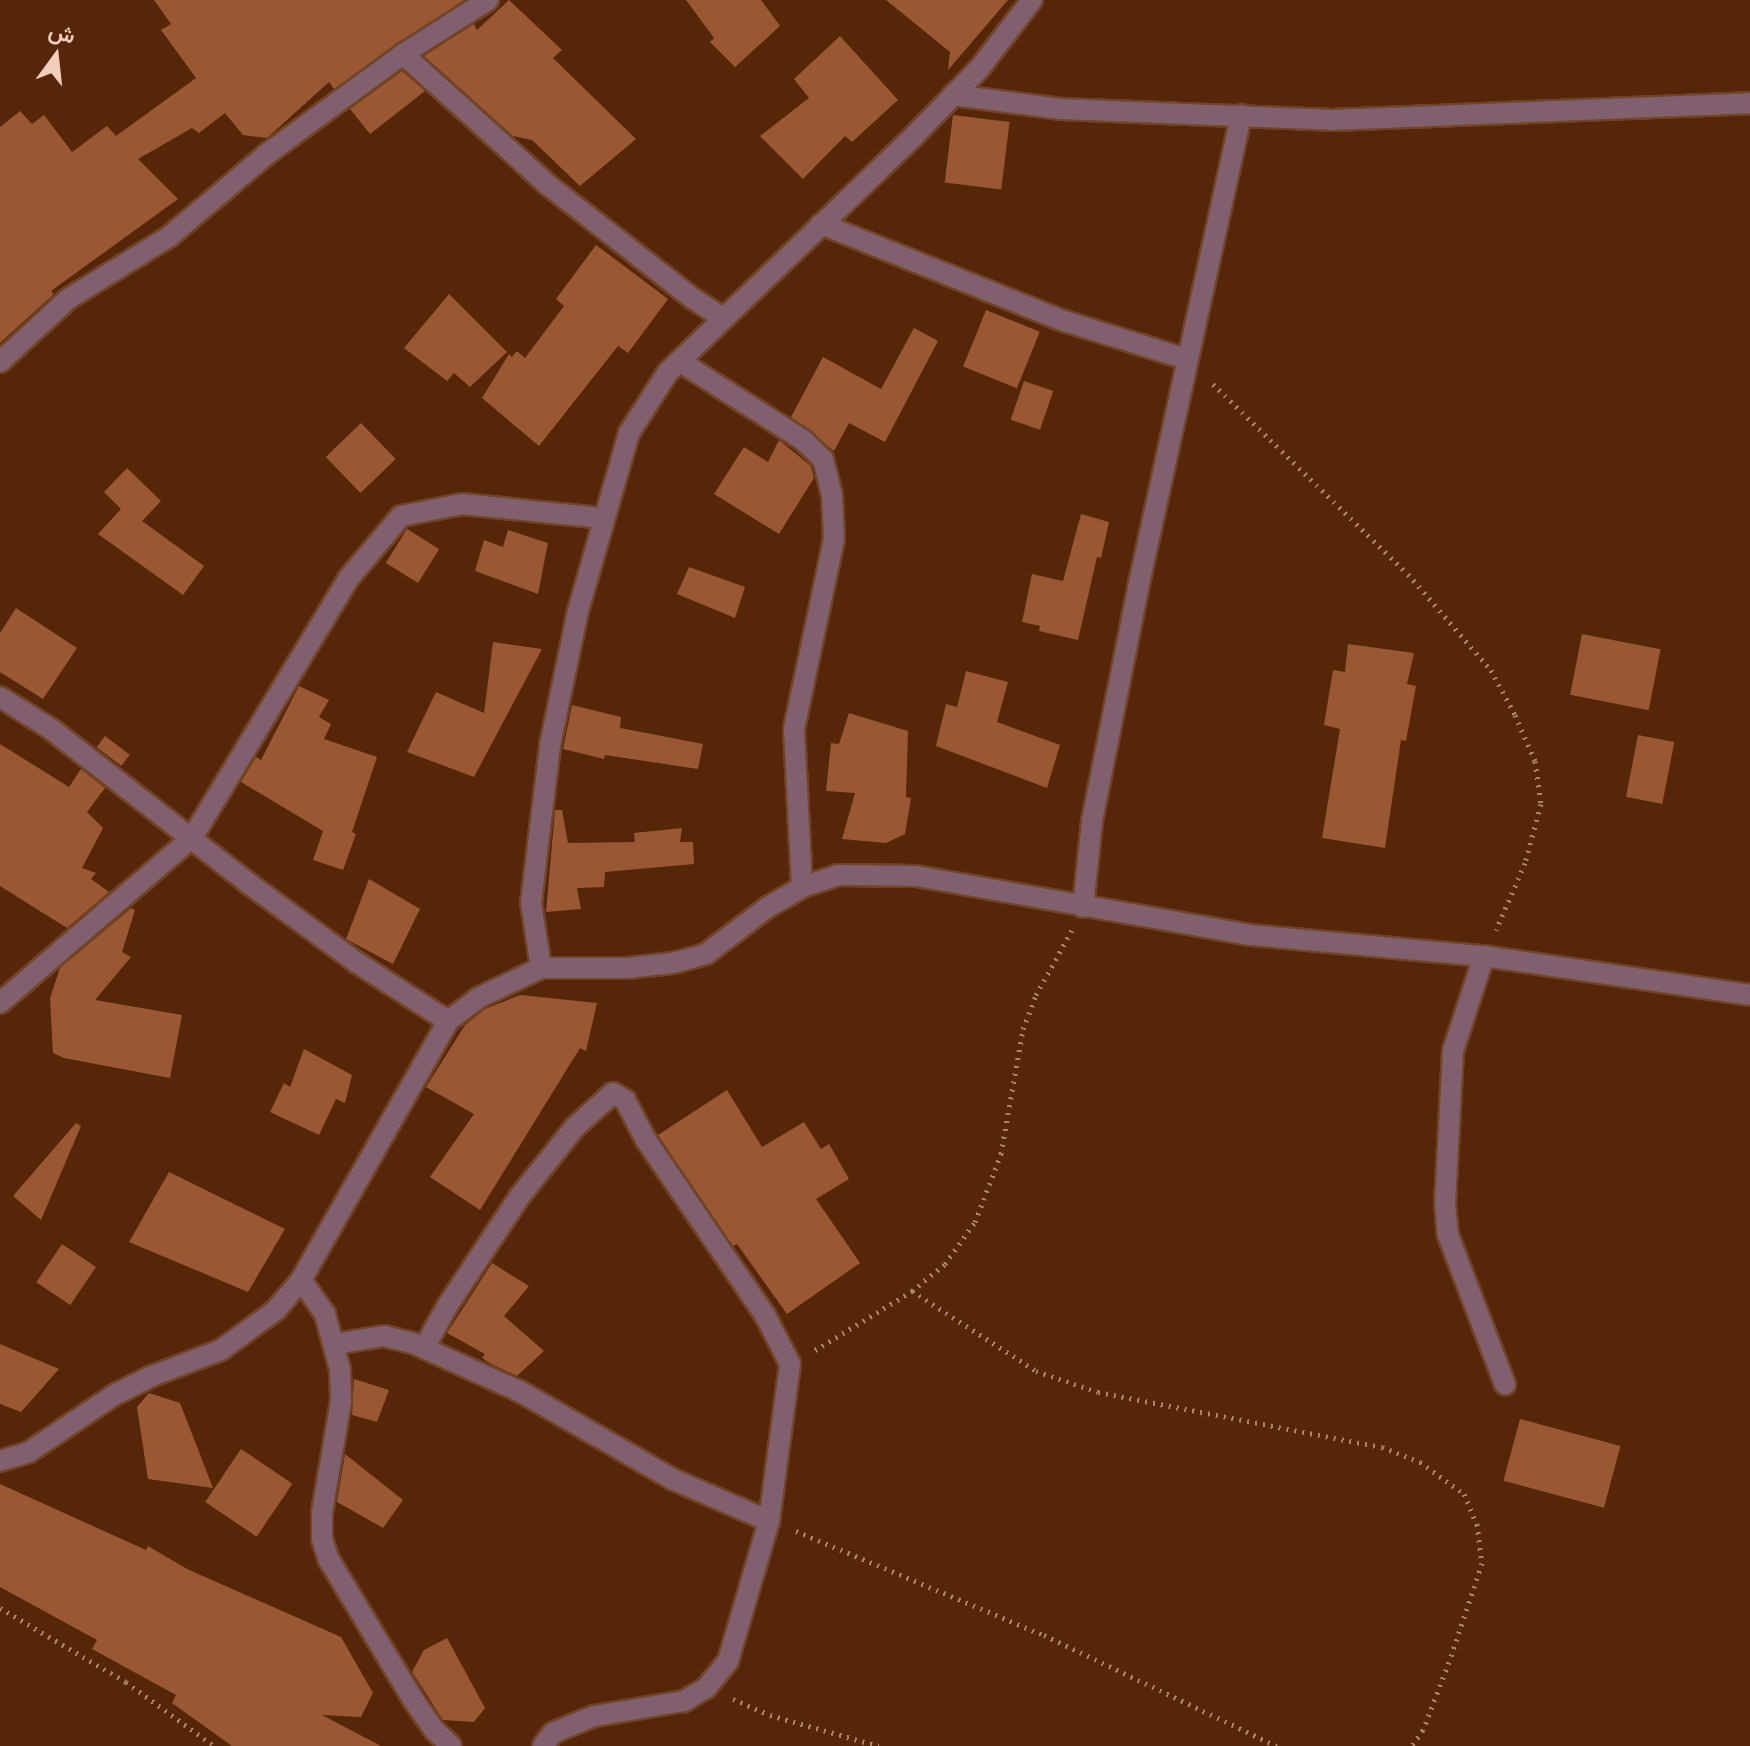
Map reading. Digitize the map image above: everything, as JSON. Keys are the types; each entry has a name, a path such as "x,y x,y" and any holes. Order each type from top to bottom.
{"street":[{"path":"541,968 531,903 550,745 578,611 629,433 650,395 679,361 979,69 1032,0"},
{"path":"0,362 68,299 170,236 267,154 403,54 481,2"},
{"path":"403,54 548,185 692,298 723,318"},
{"path":"953,95 1061,109 1332,120 1750,103"},
{"path":"1083,907 1092,821 1186,359 1241,115"},
{"path":"821,224 1064,321 1186,359"},
{"path":"679,361 803,440 823,459 832,495 834,539 794,729 802,887"},
{"path":"0,1003 192,838 348,579 401,516 462,504 603,518"},
{"path":"0,697 51,729 356,962 448,1021"},
{"path":"0,1461 29,1452 114,1395 152,1376 221,1350 276,1310 301,1280 448,1021 478,998 541,968 627,968 673,963 706,954 768,907 802,887 838,875 916,876 1251,935 1484,956 1750,995"},
{"path":"1484,956 1453,1051 1445,1203 1448,1235 1505,1384"},
{"path":"424,1348 448,1305 520,1196 574,1128 613,1093 625,1100 646,1140 765,1315 790,1364 769,1521 728,1661 706,1688 684,1701 594,1716 553,1733 543,1746"},
{"path":"301,1280 325,1314 335,1344 341,1401 322,1512 322,1539 329,1560 414,1701 434,1730 451,1746"},
{"path":"335,1344 384,1336 424,1348 521,1392 672,1479 769,1521"}],"path":[{"path":"1186,359 1408,574 1491,670 1515,715 1535,761 1541,804 1525,863 1484,956"},
{"path":"790,1364 912,1291 945,1264 975,1222 1001,1154 1023,1029 1036,995 1083,907"},
{"path":"912,1291 1036,1371 1098,1392 1382,1447 1420,1462 1464,1494 1477,1524 1482,1563 1423,1730 1412,1746"},
{"path":"769,1521 978,1605 1277,1746"},
{"path":"0,1608 126,1682 214,1746"},
{"path":"706,1688 770,1715 879,1746"}],"building":[{"path":"154,0 464,0 334,89 329,82 267,138 243,135 225,113 199,133 192,128 138,159 178,199 51,291 54,294 0,343 0,127 20,111 32,124 44,115 72,152 107,126 116,136 196,78 161,30 171,24"},
{"path":"509,0 562,50 553,58 636,139 580,186 532,140 513,136 424,56 474,24 477,30"},
{"path":"686,0 761,0 780,26 735,67 710,42 714,38"},
{"path":"886,0 1008,0 948,70 950,52"},
{"path":"840,36 898,100 852,142 845,136 803,179 760,136 809,98 794,79"},
{"path":"402,71 425,91 370,134 350,109"},
{"path":"953,115 1010,122 1001,189 945,182"},
{"path":"596,245 668,299 628,353 618,346 539,446 482,398 509,354 512,357 517,351 525,358 564,306 556,299"},
{"path":"449,294 507,352 470,387 454,373 447,381 404,348"},
{"path":"986,310 1040,332 1017,388 963,367"},
{"path":"914,328 938,341 885,442 849,423 834,451 791,417 823,357 881,389"},
{"path":"1024,381 1053,391 1040,430 1011,420"},
{"path":"361,423 396,459 360,493 326,457"},
{"path":"779,440 811,466 814,478 779,534 714,494 744,447 768,462"},
{"path":"127,468 161,501 142,521 204,566 183,595 98,534 121,509 104,492"},
{"path":"1081,514 1109,522 1101,558 1097,557 1078,640 1039,631 1040,626 1022,622 1032,574 1063,581"},
{"path":"407,529 439,549 418,583 386,563"},
{"path":"508,530 548,543 538,594 475,571 484,540 503,547"},
{"path":"689,567 745,587 735,618 677,594"},
{"path":"16,608 77,648 43,699 0,672 0,633"},
{"path":"1582,634 1661,649 1649,710 1570,695"},
{"path":"493,642 542,649 474,777 407,752 436,692 484,713"},
{"path":"1348,644 1414,653 1407,684 1416,686 1406,741 1401,740 1385,848 1322,838 1340,729 1324,725 1333,670 1345,672"},
{"path":"966,671 1008,682 997,722 1060,745 1047,788 936,746 946,704 957,707"},
{"path":"299,686 329,700 319,717 331,724 324,739 377,757 343,870 313,860 323,831 241,782 256,757 261,760"},
{"path":"572,705 621,717 620,728 703,744 698,769 605,755 604,759 563,749"},
{"path":"849,713 908,731 906,797 911,798 905,834 886,843 842,839 855,793 826,791 831,743 839,744"},
{"path":"1638,735 1674,742 1662,804 1626,797"},
{"path":"105,736 130,755 121,766 97,747"},
{"path":"0,744 69,787 81,769 105,788 87,812 103,828 82,868 96,873 91,879 109,892 67,928 0,886"},
{"path":"555,810 562,810 568,843 635,842 634,833 682,828 680,842 693,842 694,864 605,872 604,887 577,888 581,909 546,912"},
{"path":"369,879 420,909 393,964 346,939"},
{"path":"131,908 135,910 122,952 131,957 95,1000 182,1015 170,1078 64,1058 53,1053 50,998 60,968"},
{"path":"520,995 597,1003 586,1051 580,1048 480,1210 430,1177 474,1114 426,1087 465,1025 485,1009"},
{"path":"304,1049 352,1075 345,1103 336,1099 319,1135 270,1112 284,1083 290,1087"},
{"path":"727,1090 762,1147 804,1122 821,1149 829,1144 849,1179 816,1199 860,1263 787,1314 737,1244 733,1246 658,1135"},
{"path":"76,1123 81,1126 41,1220 13,1196"},
{"path":"169,1172 285,1229 248,1292 129,1242"},
{"path":"62,1244 96,1267 70,1305 36,1282"},
{"path":"492,1263 529,1286 504,1316 544,1351 517,1376 491,1364 482,1358 485,1354 447,1333"},
{"path":"0,1344 59,1369 21,1412 0,1404"},
{"path":"354,1379 389,1390 377,1422 352,1415"},
{"path":"149,1393 180,1403 213,1488 148,1479 137,1407"},
{"path":"1520,1419 1620,1446 1604,1508 1503,1481"},
{"path":"241,1449 292,1484 257,1537 205,1502"},
{"path":"345,1454 403,1500 383,1528 337,1502"},
{"path":"0,1484 146,1550 148,1546 187,1569 341,1637 373,1693 361,1717 322,1715 381,1746 232,1746 172,1703 176,1695 92,1649 97,1640 0,1587"},
{"path":"447,1638 485,1708 474,1722 443,1720 412,1672 424,1650"}]}
